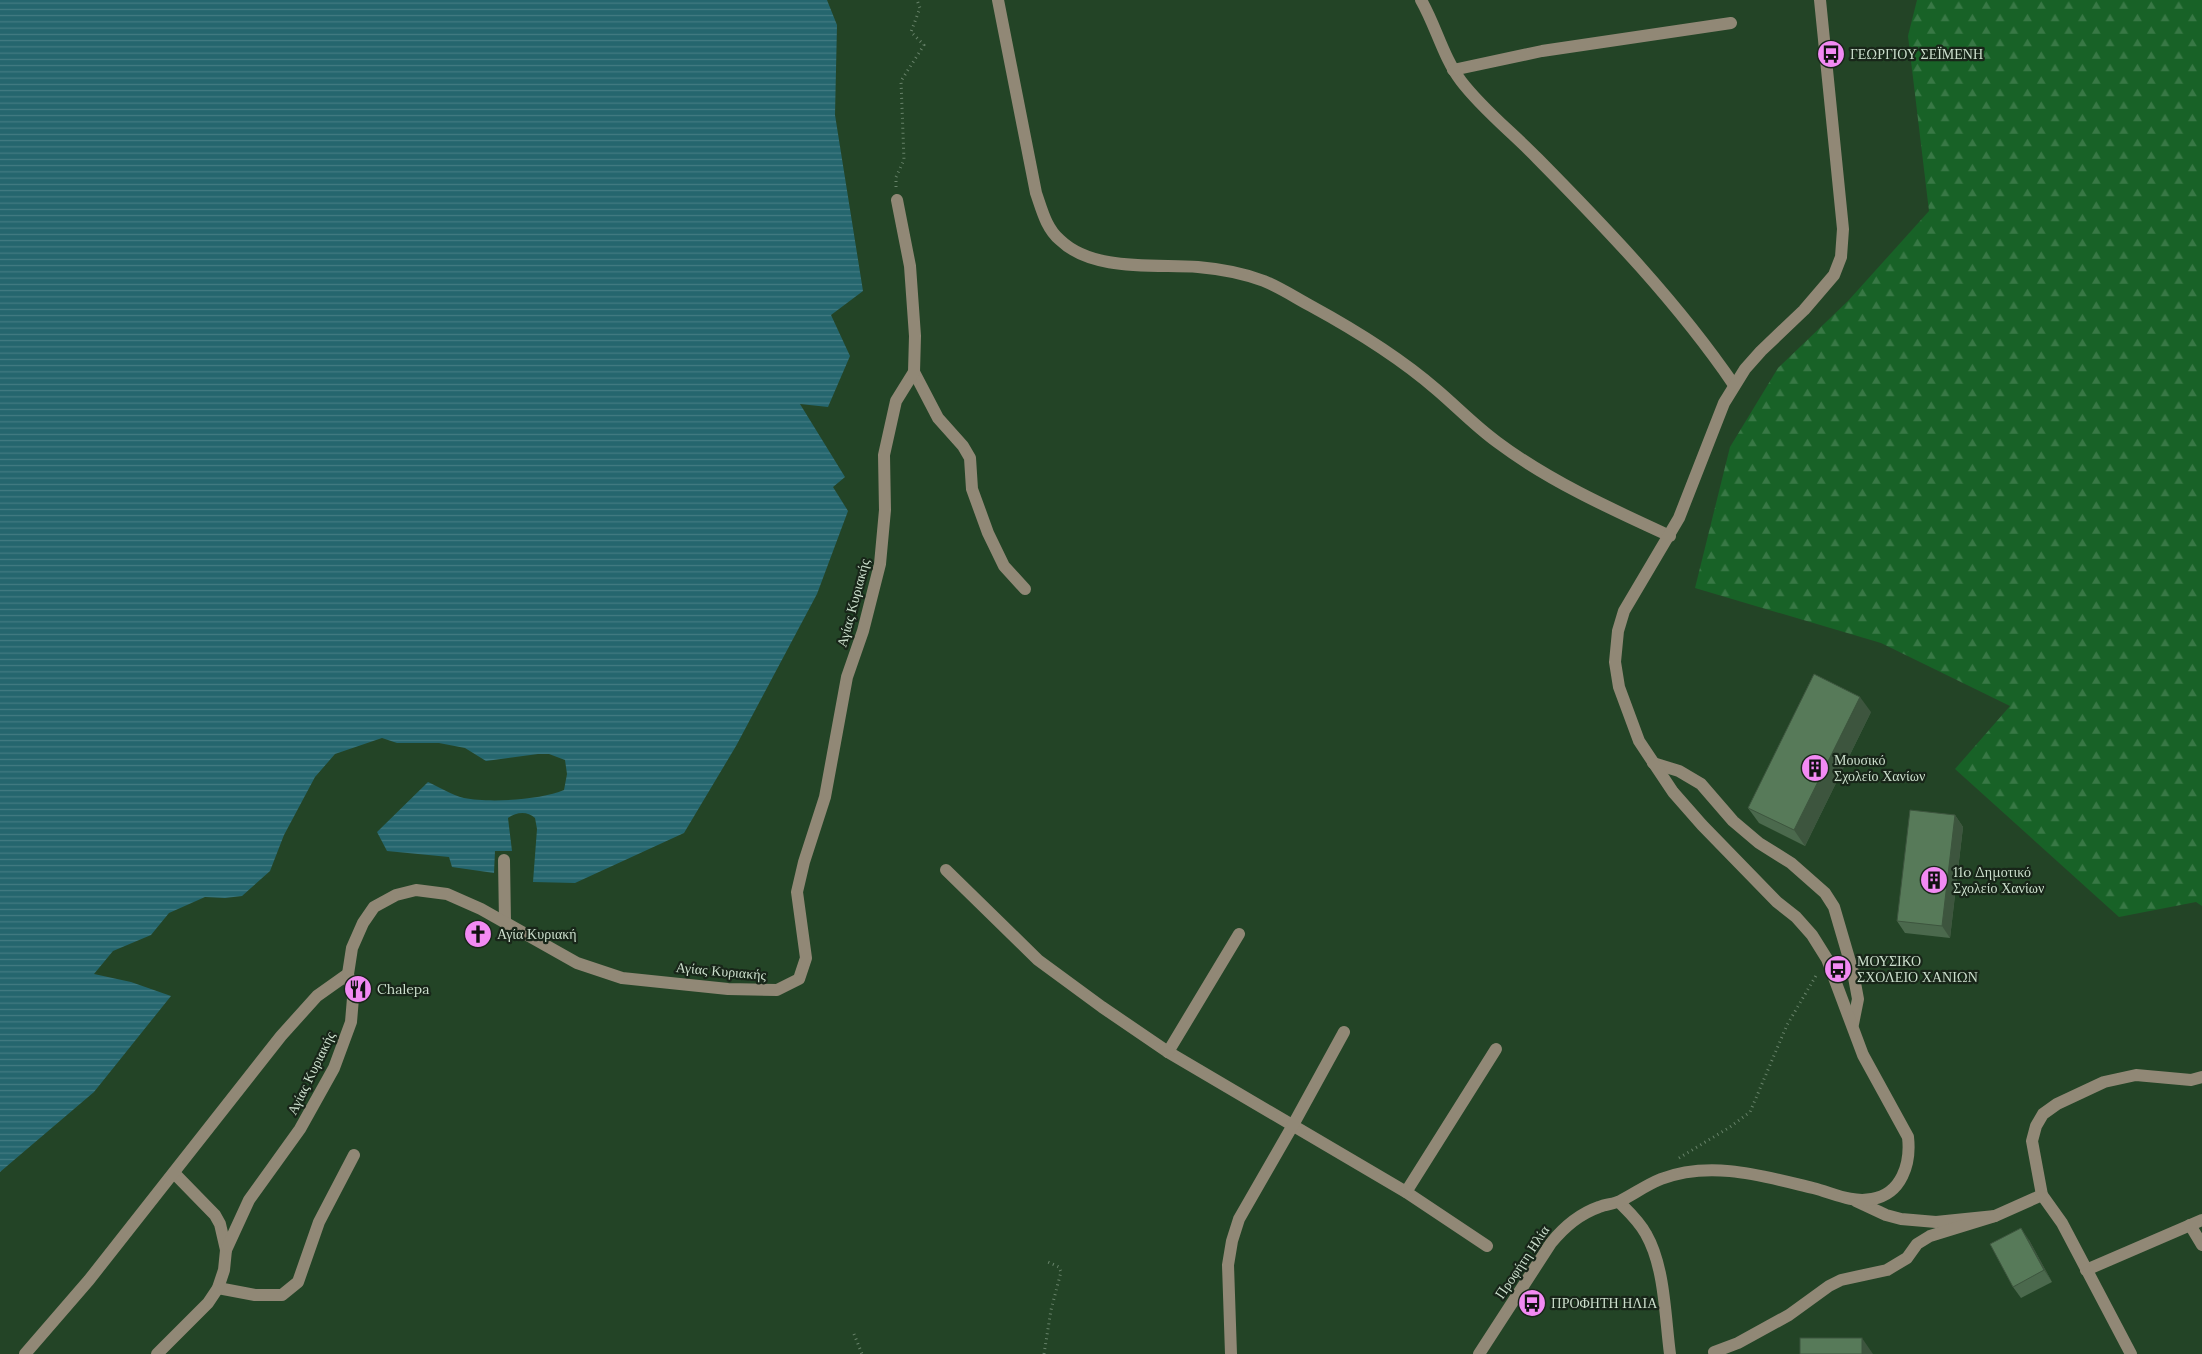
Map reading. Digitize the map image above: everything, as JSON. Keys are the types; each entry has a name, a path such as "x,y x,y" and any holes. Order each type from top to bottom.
{"street":[{"path":"998,0 1036,193 1047,224 1059,240 1072,250 1090,258 1116,263 1226,270 1265,282 1283,290 1379,346 1436,389 1496,442 1524,461 1613,510 1670,536"},
{"path":"1421,0 1454,70 1473,96 1538,159 1653,281 1712,352 1734,385"},
{"path":"1820,0 1843,229 1841,257 1834,275 1804,310 1761,351 1734,385 1714,425 1697,476 1670,536 1624,611 1615,649 1618,687 1639,741 1653,764 1686,808 1777,902 1796,917 1812,935 1827,959 1853,1024 1863,1055 1908,1138 1910,1151 1908,1166 1904,1175 1888,1192 1873,1199 1854,1200"},
{"path":"1454,70 1542,50 1731,23"},
{"path":"897,200 910,266 915,336 914,372 938,418 964,446 970,458 972,489 988,532 1004,566 1025,589"},
{"name":"Αγίας Κυριακής","path":"157,1354 208,1302 218,1288 224,1270 226,1250 249,1200 300,1129 334,1068 351,1022 353,998 348,974 352,948 363,923 374,907 396,895 416,890 447,894 505,922 577,963 622,978 728,989 777,990 799,978 806,958 798,892 804,862 826,796 847,677 863,631 880,564 885,510 884,455 896,400 914,372"},
{"path":"1653,764 1679,771 1701,784 1733,821 1759,843 1791,863 1825,893 1834,908 1853,972 1858,999 1853,1024"},
{"path":"504,860 505,922"},
{"path":"946,870 1038,960 1168,1052 1406,1192 1488,1246"},
{"path":"1168,1052 1239,934"},
{"path":"25,1354 89,1280 281,1036 317,996 348,974"},
{"path":"1231,1354 1228,1265 1232,1241 1239,1219 1344,1032"},
{"path":"1406,1192 1496,1049"},
{"path":"2131,1354 2062,1223 2042,1195 2032,1141 2036,1126 2044,1114 2057,1104 2104,1082 2136,1074 2191,1080 2202,1077"},
{"path":"218,1288 255,1295 282,1295 298,1282 319,1222 354,1155"},
{"name":"Προφήτη Ηλία","path":"1479,1354 1551,1242 1562,1229 1577,1217 1598,1207 1619,1202 1661,1179 1680,1174 1717,1169 1776,1179 1854,1200"},
{"path":"174,1173 215,1215 220,1224 226,1250"},
{"path":"1714,1352 1738,1343 1789,1315 1829,1286 1841,1280 1887,1270 1907,1258 1917,1244 1930,1236 1995,1216 2042,1195"},
{"path":"1854,1200 1886,1215 1914,1222 1936,1222 1995,1216"},
{"path":"1619,1202 1638,1221 1647,1235 1656,1256 1670,1354"},
{"path":"2086,1270 2196,1223 2202,1245"}],"path":[{"path":"897,200 896,177 904,160 901,81 924,45 911,32 920,8 917,0"},
{"path":"1674,1162 1730,1127 1750,1112 1788,1024 1827,959"},
{"path":"1044,1354 1051,1310 1061,1272 1059,1267 1048,1262"},
{"path":"854,1334 862,1354"}],"green space":[{"path":"1917,0 2202,0 2202,906 2196,902 2119,917 1955,769 2010,706 1881,643 1695,588 1730,447 1778,368 1848,301 1929,211 1908,36"}],"water":[{"path":"0,0 827,0 837,25 835,115 863,291 831,315 850,356 828,407 800,404 845,477 833,487 848,511 817,594 736,746 684,833 575,883 533,882 537,829 535,818 525,813 515,814 508,818 512,851 495,851 494,873 452,867 449,857 387,851 377,832 428,782 455,795 475,800 515,800 542,796 564,790 567,774 565,760 549,754 538,754 486,761 465,748 439,743 397,743 382,738 335,754 315,777 284,835 270,871 242,896 225,898 205,897 169,913 151,935 113,951 94,974 131,982 171,996 94,1092 0,1172"}],"building":[{"name":"Μουσικό Σχολείο Χανίων","path":"1814,674 1860,697 1794,830 1748,808"},
{"name":"11o Δημοτικό Σχολείο Χανίων","path":"1910,810 1955,815 1942,926 1897,921"},
{"path":"2021,1228 2044,1270 2013,1287 1990,1244"},
{"path":"1800,1338 1862,1338 1862,1354 1800,1354"}],"place":[{"name":"ΓΕΩΡΓΙΟΥ ΣΕΪΜΕΝΗ","path":"1831,54"},
{"name":"Μουσικό Σχολείο Χανίων","path":"1815,768"},
{"name":"11o Δημοτικό Σχολείο Χανίων","path":"1934,880"},
{"name":"Αγία Κυριακή","path":"478,934"},
{"name":"ΜΟΥΣΙΚΟ ΣΧΟΛΕΙΟ ΧΑΝΙΩΝ","path":"1838,969"},
{"name":"Chalepa","path":"358,989"},
{"name":"ΠΡΟΦΗΤΗ ΗΛΙΑ","path":"1532,1303"}]}
